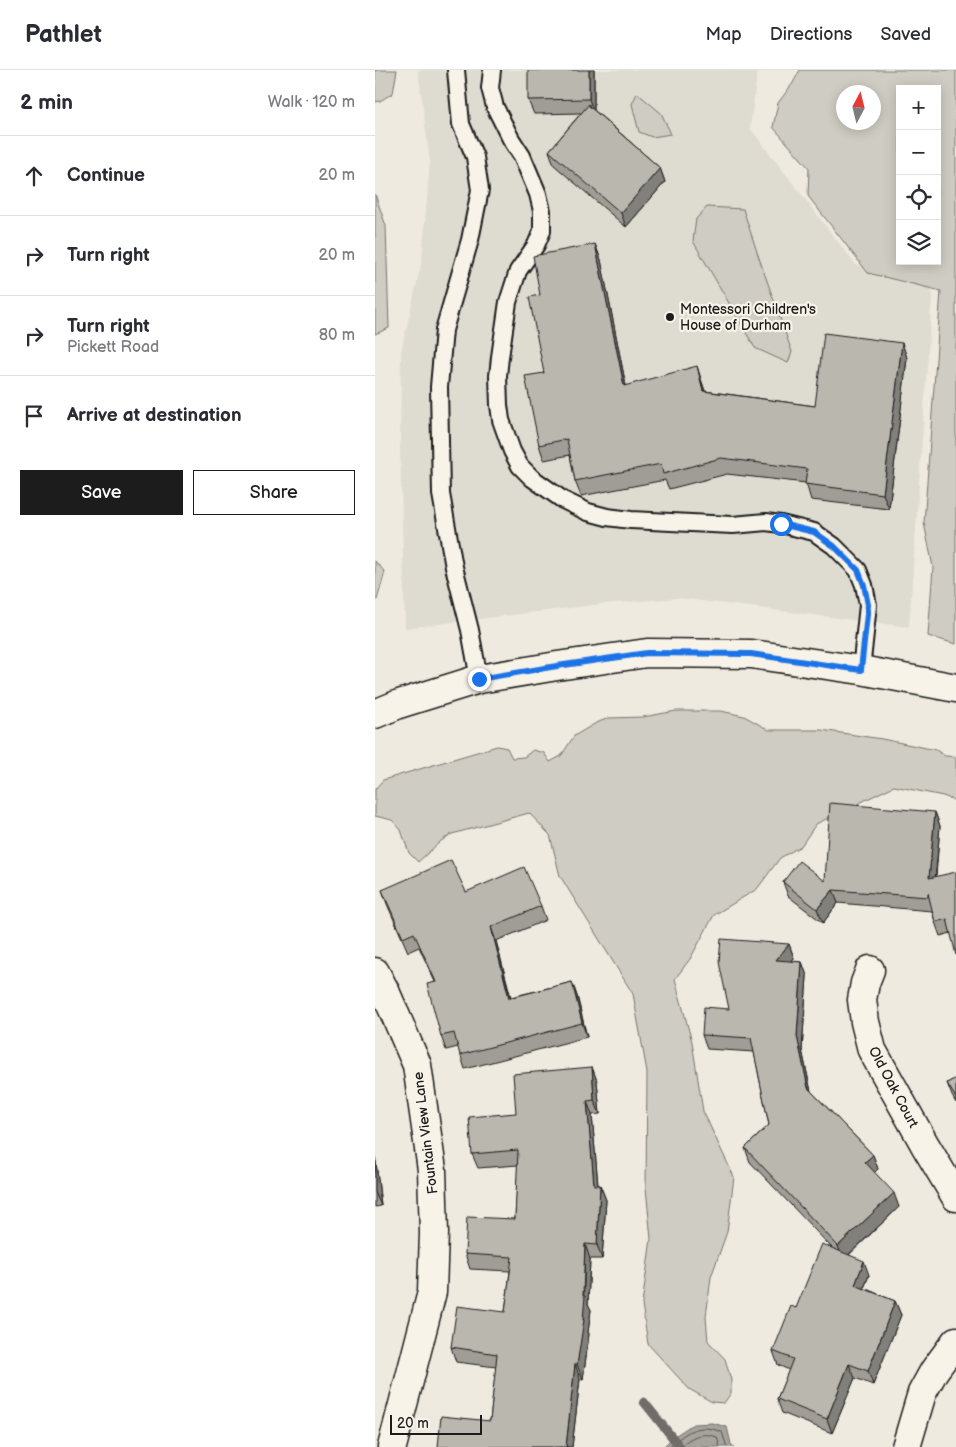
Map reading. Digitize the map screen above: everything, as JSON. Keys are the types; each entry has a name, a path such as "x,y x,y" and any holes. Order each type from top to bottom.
{"street":[{"path":"375,714 399,704 479,679 647,653 751,654 861,670 956,688"},
{"name":"Old Oak Court","path":"870,970 862,1000 872,1050 956,1197"},
{"name":"Fountain View Lane","path":"375,972 417,1064 433,1170 434,1233 432,1292 391,1447"},
{"path":"906,1447 923,1394 934,1371 956,1342"}],"lane":[{"path":"456,70 461,124 475,157 480,190 469,240 444,330 439,387 441,494 454,567 470,630 479,679"},
{"path":"492,70 490,88 495,107 522,156 538,194 542,210 541,231 536,245 518,271 508,302 498,376 501,420 512,452 520,466 532,478 563,500 588,512 607,517 711,524 766,522 814,532 834,546 858,570 864,585 868,605 861,670"}],"shaded area":[{"path":"375,70 397,70 393,93 375,102"},
{"name":"Montessori Children's House of Durham","path":"418,70 763,70 757,74 750,128 856,265 933,281 909,627 678,598 602,604 405,628 400,447 401,352 422,260 430,162"},
{"path":"800,70 956,70 956,644 928,636 933,567 924,523 941,291 868,273 808,196 809,168 773,127 778,103"},
{"path":"637,93 661,113 671,134 652,137 639,132 632,104"},
{"path":"375,194 386,226 389,328 375,334"},
{"path":"707,207 743,209 792,352 788,363 755,348 693,241 696,219"},
{"path":"375,561 385,572 377,600 375,601"},
{"path":"676,711 721,711 744,716 769,730 821,730 882,739 936,750 945,756 956,757 956,801 943,796 894,786 816,824 801,846 780,858 757,889 714,915 690,959 675,979 692,1042 703,1111 734,1177 727,1232 711,1277 706,1317 708,1341 725,1359 731,1380 731,1393 724,1403 712,1402 689,1389 648,1344 642,1304 651,1239 646,1188 647,1072 633,994 560,876 550,835 529,813 452,834 441,841 418,862 409,853 401,830 392,820 375,816 375,789 383,780 497,746 507,748 512,758 524,757 533,750 544,753 550,762 561,756 574,736 596,723 609,718 643,717"}],"water":[{"path":"712,1423 727,1427 731,1444 734,1447 663,1447 673,1437 693,1424"}],"building":[{"path":"528,70 589,70 589,99 528,100"},
{"path":"589,104 660,168 621,213 549,151"},
{"path":"595,244 624,386 697,366 703,391 815,406 824,333 902,343 883,494 805,484 807,469 721,458 663,474 661,464 575,481 567,439 539,445 525,376 544,373 529,297 540,295 533,256"},
{"path":"830,803 935,812 929,878 956,872 956,955 947,919 935,922 928,893 928,897 833,890 817,909 783,882 799,861 825,881"},
{"path":"451,860 466,892 524,867 541,906 491,927 509,998 572,982 582,1023 460,1055 454,1033 441,1036 427,984 436,982 414,933 403,938 382,890"},
{"path":"721,939 789,944 776,960 802,962 797,1036 808,1088 873,1155 865,1162 894,1193 838,1246 745,1148 769,1125 751,1038 702,1035 704,1007 729,1009 719,962"},
{"path":"592,1067 594,1100 587,1101 594,1185 600,1185 597,1245 585,1244 584,1320 577,1365 575,1364 566,1447 438,1447 441,1416 490,1421 497,1354 451,1347 457,1306 505,1312 512,1257 465,1254 467,1217 515,1219 518,1150 472,1154 469,1117 516,1113 513,1074"},
{"path":"956,1078 956,1098 947,1083"},
{"path":"822,1244 864,1261 855,1285 895,1301 868,1371 849,1364 827,1419 777,1399 793,1359 773,1351 791,1306 796,1308"}],"waterway":[{"path":"644,1402 680,1447"}],"place":[{"name":"Montessori Children's House of Durham","path":"670,317"}],"route":[{"path":"479,679 647,653 751,654 861,670 868,605 864,585 858,570 834,546 814,532 781,524"}]}
